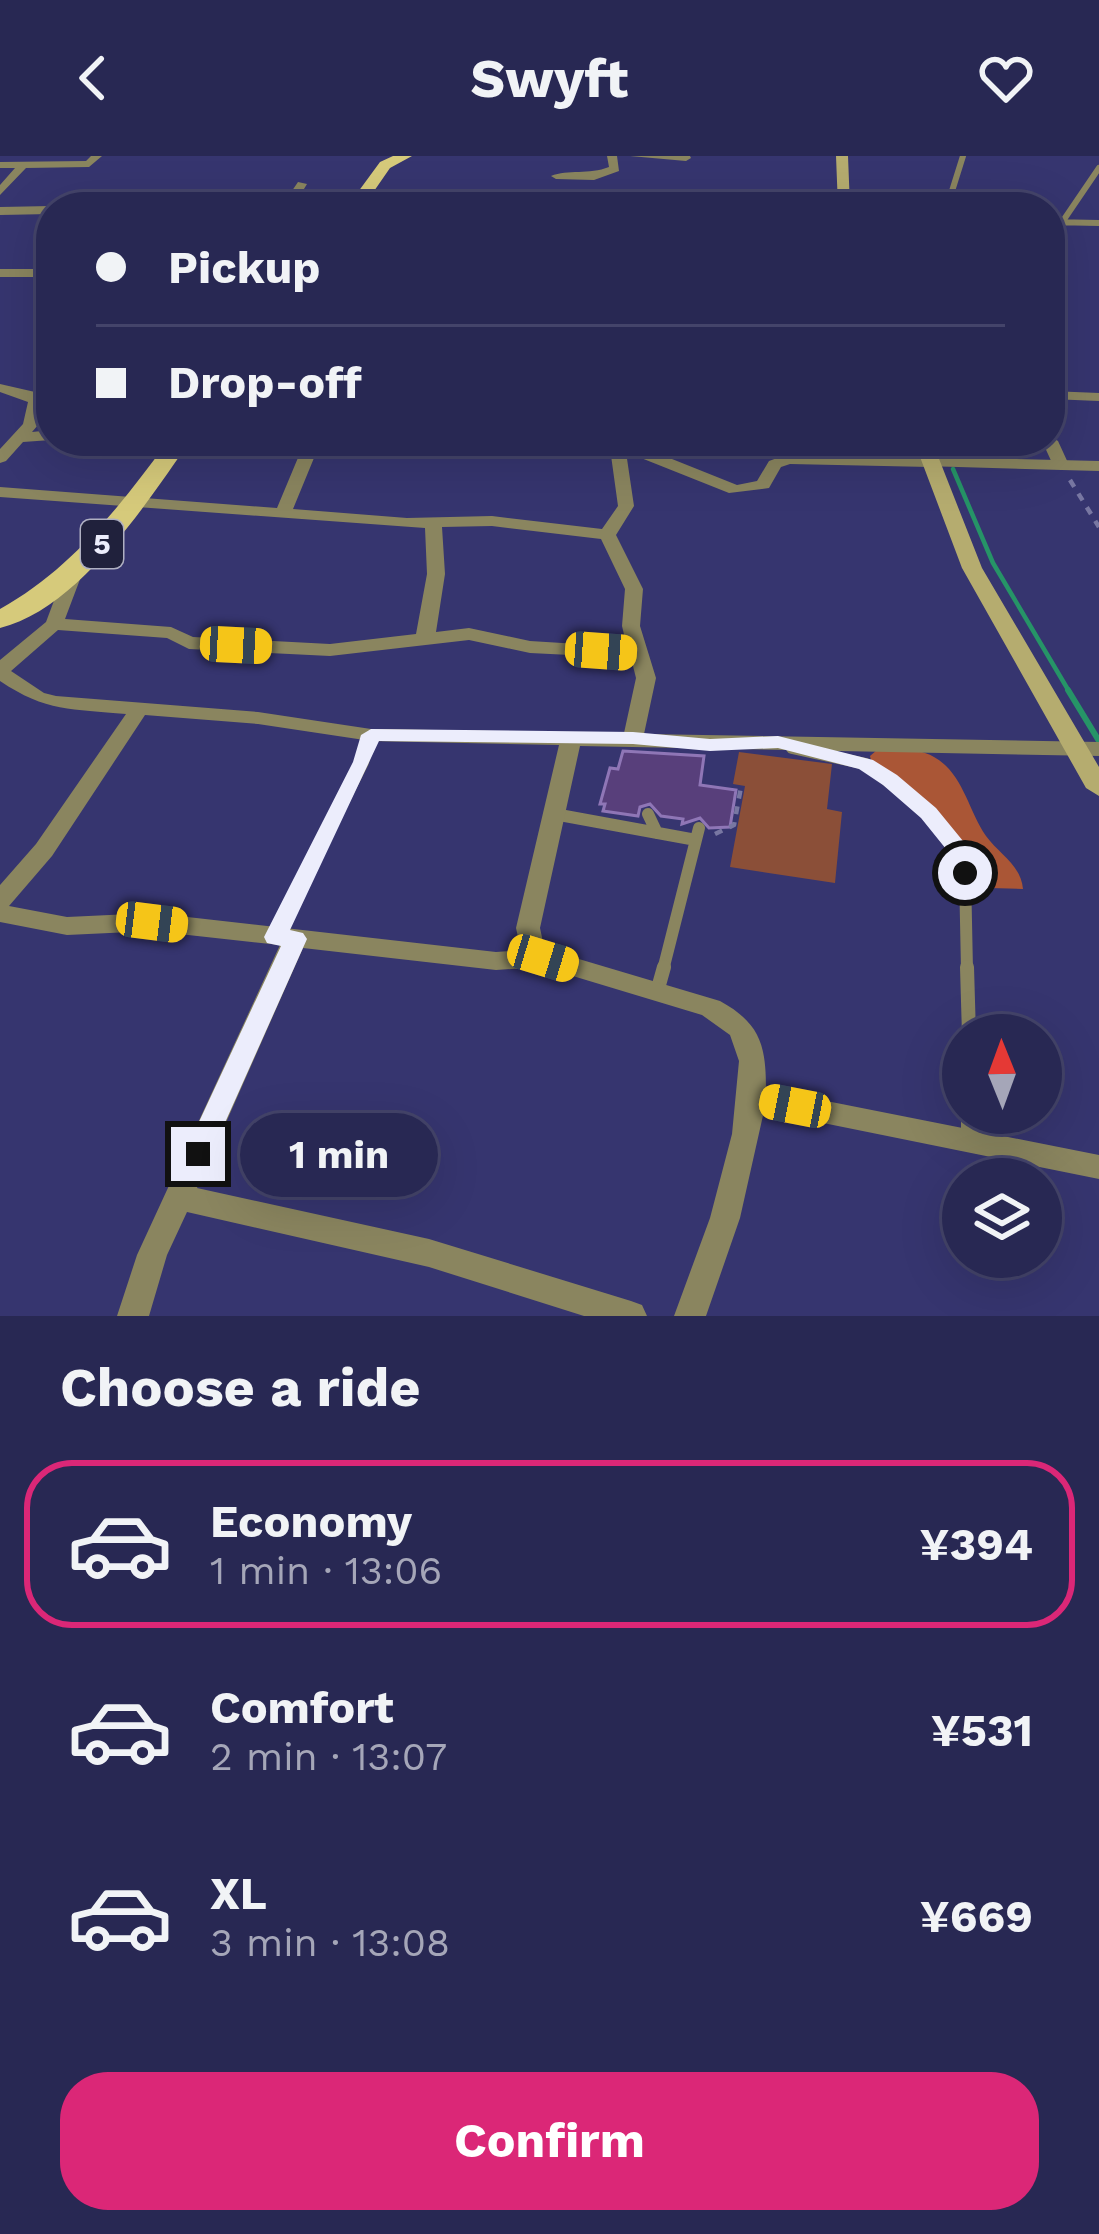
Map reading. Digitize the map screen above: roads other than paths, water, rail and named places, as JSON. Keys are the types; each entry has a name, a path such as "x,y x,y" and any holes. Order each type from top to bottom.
{"main road":[{"path":"363,192 381,161 405,156"},
{"path":"842,156 843,192"},
{"name":"5","path":"0,620 73,574 134,505 168,456"},
{"path":"928,456 971,568 1087,749 1099,788"}],"street":[{"path":"0,165 89,164 98,156"},
{"path":"556,176 594,177 615,169 612,156"},
{"path":"634,156 686,158"},
{"path":"547,192 558,161"},
{"path":"0,192 22,166"},
{"path":"297,192 302,184"},
{"path":"0,211 36,210"},
{"path":"0,273 36,273"},
{"path":"0,388 30,395 36,401 20,438 0,458"},
{"path":"1065,396 1099,397"},
{"path":"20,438 36,436"},
{"path":"283,514 307,456"},
{"path":"607,535 626,506 618,456"},
{"path":"652,456 735,490 763,484 775,464 788,459 840,456"},
{"path":"974,456 1099,466"},
{"path":"1057,456 1061,465"},
{"path":"0,492 433,523 492,521 607,535"},
{"path":"425,638 436,574 433,523"},
{"path":"607,535 634,589 632,626 646,678 633,738"},
{"path":"73,574 54,624 0,671 37,698 258,718 371,735 1087,749"},
{"path":"54,624 170,633 189,643 330,650 470,634 530,646 637,653"},
{"path":"0,902 44,850 139,709"},
{"path":"543,958 531,946 528,928 571,740"},
{"path":"0,913 67,926 152,922 496,961 543,958 711,1008 734,1021 748,1040 755,1084 718,1252 690,1316"},
{"path":"134,1316 152,1256 285,938"},
{"path":"752,1097 942,1123"},
{"path":"991,1134 1099,1167"},
{"path":"178,1197 429,1253 631,1316"}],"lane":[{"path":"951,192 963,156"},
{"path":"1065,220 1099,168"},
{"path":"1065,222 1099,223"},
{"path":"285,938 371,735"},
{"path":"778,742 866,764 928,813 956,847 965,873 968,1014"},
{"path":"554,814 623,821 657,833 697,833 657,992"},
{"path":"648,814 657,833"}],"waterway":[{"path":"953,469 993,563 1070,693"},
{"path":"1068,690 1099,741"}]}
